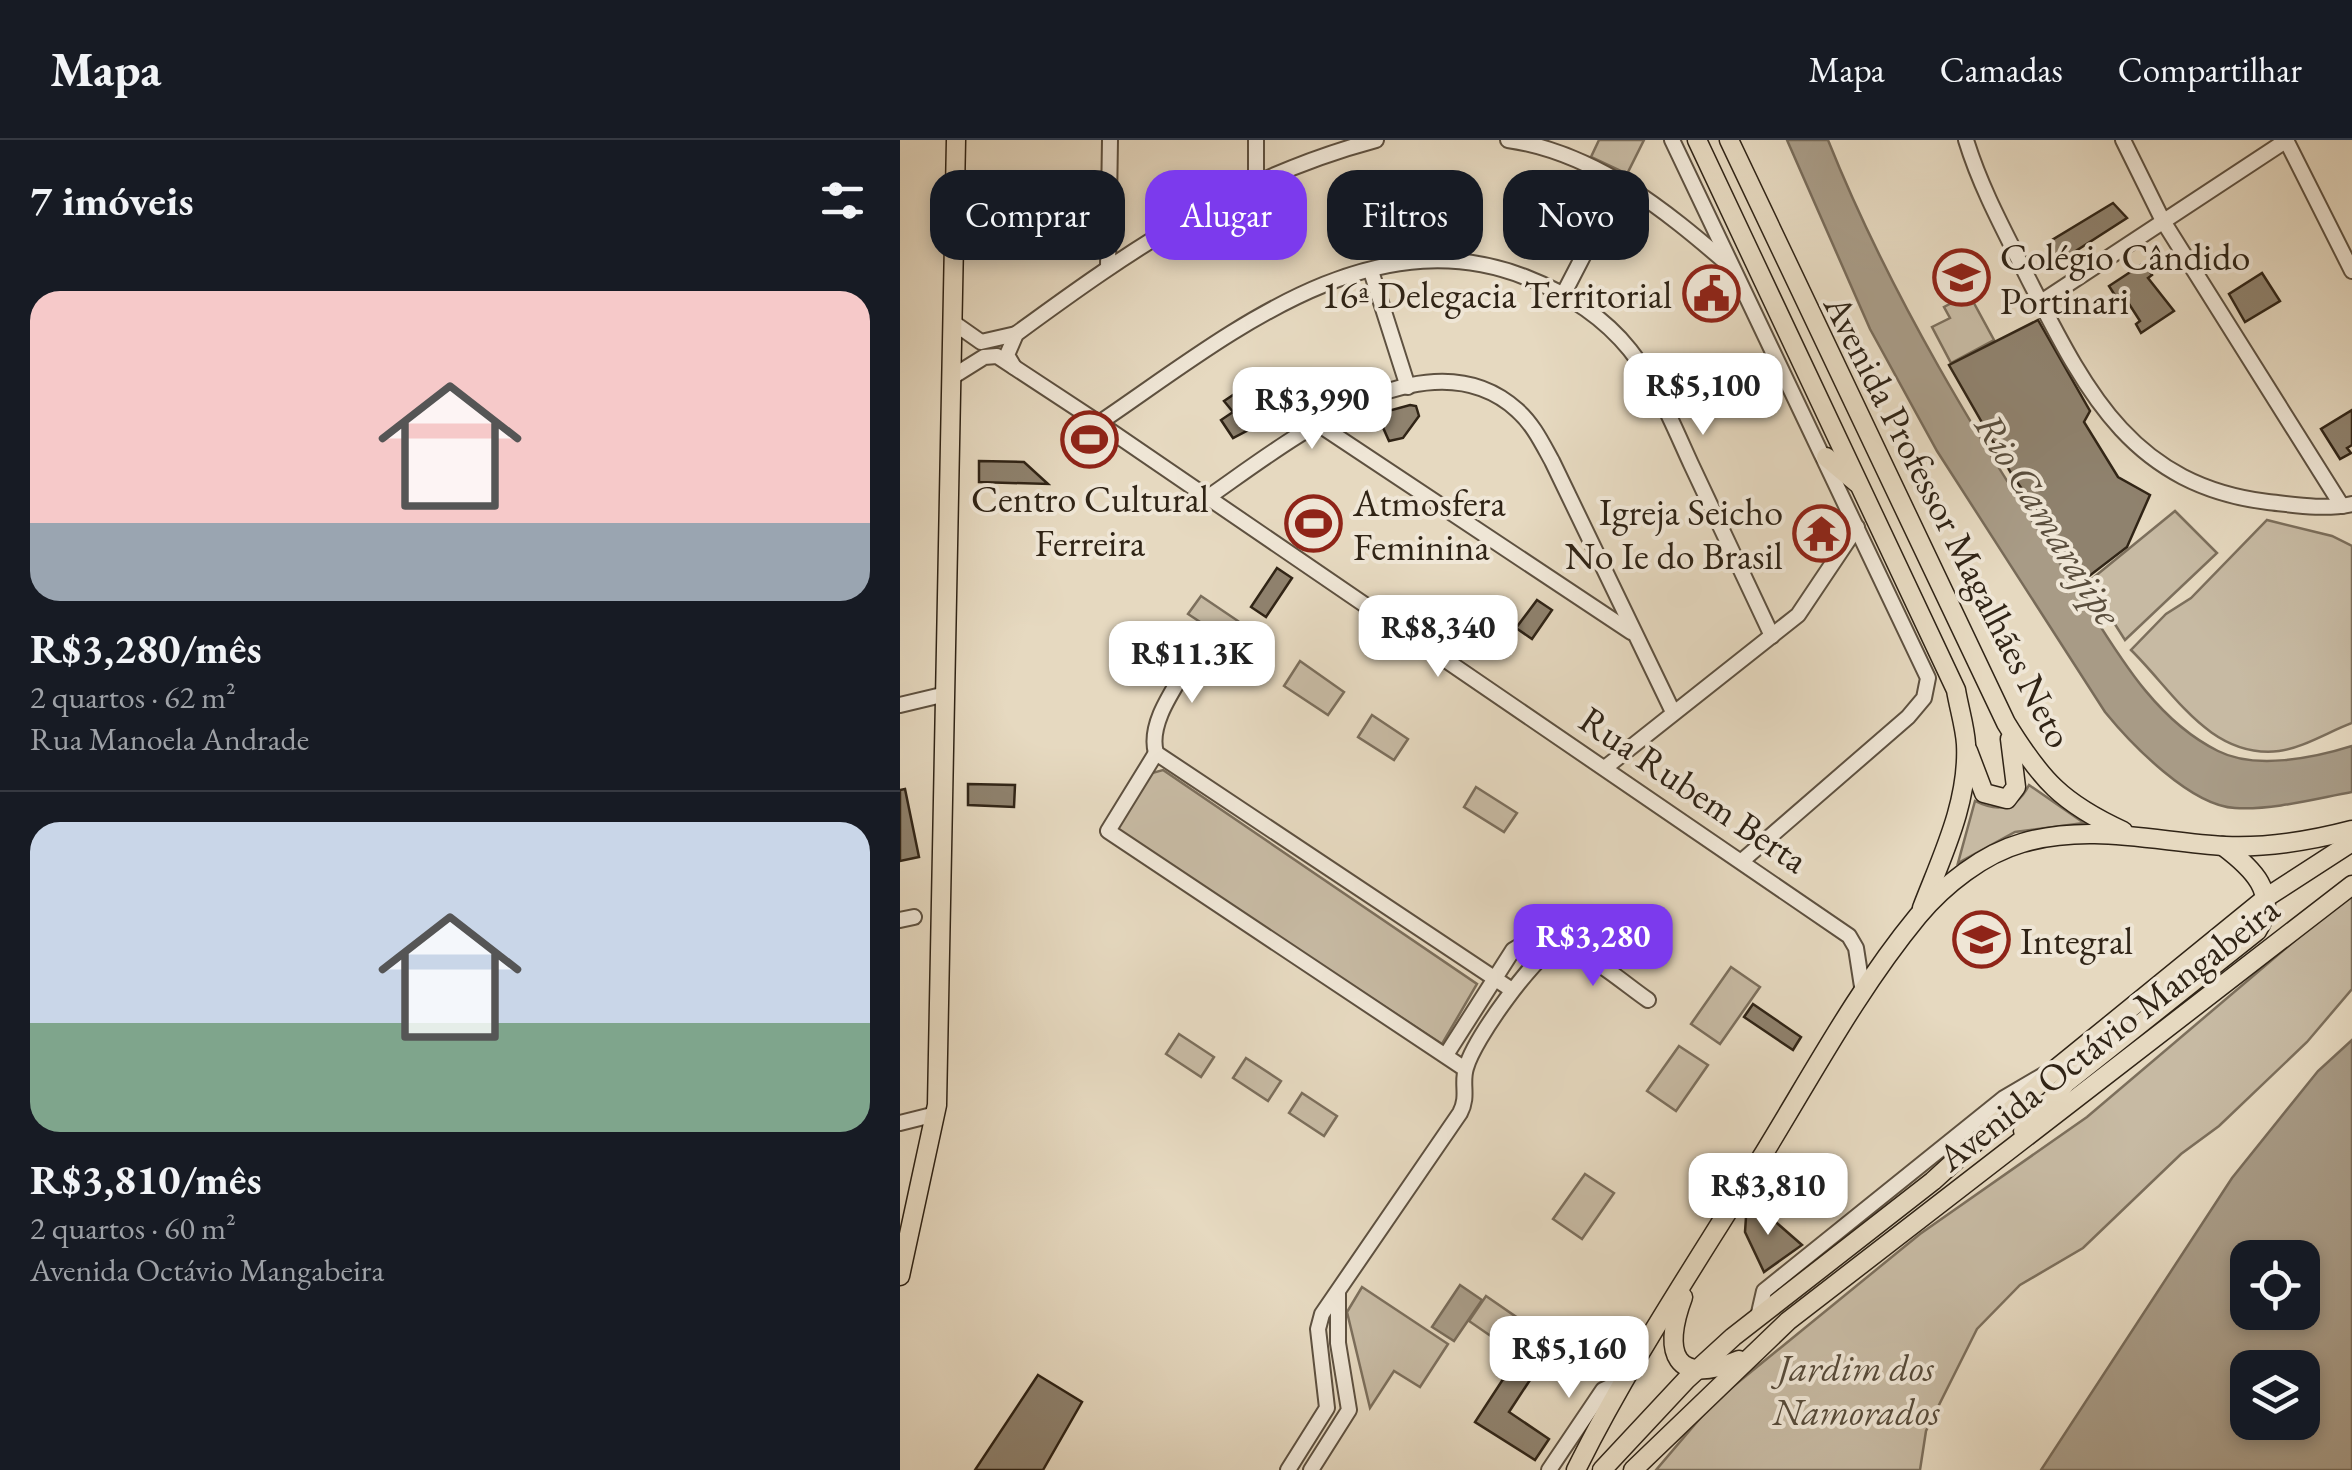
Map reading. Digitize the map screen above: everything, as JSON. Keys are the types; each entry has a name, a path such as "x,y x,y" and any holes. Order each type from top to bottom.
{"main road":[{"path":"900,1276 936,1114 956,140"},
{"name":"Avenida Professor Magalhães Neto","path":"1697,140 1948,666 1966,744 1956,817 1919,914"},
{"name":"Avenida Professor Magalhães Neto","path":"1728,140 2006,724 2037,773 2058,796 2133,835"},
{"path":"1826,457 1864,489"},
{"path":"1966,744 1984,794 2007,799 2013,794 2016,777 2006,724"},
{"name":"Avenida Octávio Mangabeira","path":"2133,835 2222,846 2279,845 2352,830"},
{"path":"1576,1470 1620,1382 1863,993 1919,914 1976,864 2009,847 2074,834 2133,835"},
{"name":"Avenida Octávio Mangabeira","path":"1602,1470 1696,1370 1758,1318 1933,1180 2057,1068 2266,897 2352,842"},
{"path":"2001,1157 2066,1083 2257,931 2264,921 2266,897 2250,867 2222,846"},
{"name":"Avenida Octávio Mangabeira","path":"1633,1470 1788,1321 2352,885"},
{"path":"1694,1268 1670,1339 1674,1356 1696,1370 1747,1359"}],"street":[{"path":"1108,266 1110,140"},
{"path":"1256,140 1256,170"},
{"path":"1286,170 1376,140"},
{"path":"1508,140 1589,170"},
{"name":"Avenida Professor Magalhães Neto","path":"1672,140 1927,667 1924,698 1908,717 1743,860"},
{"path":"1966,140 1999,221 2040,302 2094,400 2127,439 2171,473 2252,500 2347,505"},
{"path":"2123,140 2163,221 2347,505"},
{"path":"2040,302 2287,140 2352,272"},
{"path":"1649,200 1735,270"},
{"path":"954,323 981,342 1016,334 1145,243"},
{"path":"1564,293 1581,260"},
{"path":"1100,424 1289,297 1370,271 1422,261 1472,261 1564,293 1628,347 1655,388 1772,636"},
{"path":"1370,271 1408,387"},
{"path":"1014,368 1007,355 1016,334"},
{"path":"952,378 984,357 997,356 1014,368"},
{"name":"Rua Rubem Berta","path":"1014,368 1743,860 1849,936 1856,948 1863,993"},
{"path":"1208,498 1315,422 1408,387 1447,382 1473,386 1517,410 1552,461 1673,712"},
{"path":"1315,422 1632,632"},
{"path":"1606,767 1772,636 1808,602 1857,528"},
{"path":"1194,656 1157,724 1152,741 1156,752 1512,990"},
{"path":"900,704 946,694"},
{"path":"1156,752 1108,831 1465,1069"},
{"path":"1446,1055 1494,979 1522,944 1558,943 1648,1000"},
{"path":"1288,1470 1320,1422 1327,1400 1319,1320 1460,1113 1468,1094 1465,1069 1512,990 1540,956 1558,943"},
{"path":"900,1123 936,1114"},
{"path":"1312,1470 1346,1419 1349,1402 1338,1343 1338,1291"},
{"path":"1549,1470 1603,1390 1620,1382"},
{"path":"1327,1400 1349,1402"}],"green space":[{"path":"1599,140 1644,140 1629,170 1619,170 1591,157"},
{"path":"1969,294 1994,340 1951,363 1932,327 1950,318 1944,307"},
{"path":"2175,511 2217,553 2125,640 2088,582"},
{"path":"2267,520 2332,536 2352,546 2352,723 2288,749 2255,751 2213,734 2131,650 2166,614 2191,598"},
{"path":"1201,596 1238,621 1226,639 1188,614"},
{"path":"1300,661 1344,692 1328,715 1284,686"},
{"path":"1372,715 1408,739 1394,760 1358,737"},
{"path":"1163,770 1477,984 1442,1044 1114,830 1152,773"},
{"path":"2029,785 2084,823 2015,832 1958,863 1975,801 1999,808 2013,804"},
{"path":"1476,787 1517,813 1504,832 1464,807"},
{"name":"Jardim dos Namorados","path":"2352,892 2352,989 2307,1042 2219,1126 2181,1154 2083,1248 2020,1285 1977,1329 1926,1431 1920,1470 1656,1470 1714,1402 1920,1234 2087,1117"},
{"path":"1731,967 1760,987 1720,1044 1691,1024"},
{"path":"1179,1034 1214,1057 1201,1077 1166,1054"},
{"path":"1679,1046 1708,1065 1676,1111 1647,1091"},
{"path":"1246,1058 1281,1081 1268,1101 1233,1078"},
{"path":"1302,1093 1337,1116 1324,1136 1289,1113"},
{"path":"1585,1174 1614,1193 1582,1239 1553,1219"},
{"path":"1362,1287 1448,1344 1420,1387 1394,1371 1370,1408 1347,1312"},
{"path":"1486,1296 1528,1325 1511,1350 1469,1321"}],"shaded area":[{"path":"1787,140 1828,140 1879,255 1938,366 2037,528 2117,652 2152,698 2194,736 2233,757 2285,760 2352,746 2352,792 2264,807 2218,805 2163,771 2116,725 1937,451 1870,329"},
{"path":"2352,1040 2352,1470 2041,1470 2232,1178 2318,1071"},
{"path":"1460,1285 1482,1300 1454,1341 1432,1327"}],"building":[{"path":"2113,203 2127,218 2054,265 2046,248 2052,240"},
{"path":"2144,263 2152,275 2148,278 2174,311 2141,333 2136,324 2140,321 2122,293 2116,297 2109,286"},
{"path":"2262,273 2280,301 2245,322 2229,294"},
{"path":"2038,320 2090,411 2084,422 2118,477 2150,495 2127,547 2084,580 2011,473 1949,365"},
{"path":"1236,393 1244,405 1256,398 1268,415 1233,438 1221,420 1233,412 1224,401"},
{"path":"1416,406 1419,416 1403,438 1389,441 1377,414"},
{"path":"2352,410 2352,445 2347,448 2351,453 2340,459 2321,429"},
{"path":"979,461 1024,462 1048,484 979,482"},
{"name":"Atmosfera Feminina","path":"1312,502 1335,518 1315,545 1293,530"},
{"path":"1277,568 1292,578 1266,617 1251,607"},
{"path":"1537,600 1552,610 1532,639 1516,628"},
{"path":"968,784 1015,785 1014,807 968,805"},
{"path":"905,789 919,857 900,861 900,790"},
{"path":"1753,1004 1801,1037 1793,1050 1744,1017"},
{"path":"1754,1203 1802,1245 1764,1272 1745,1232 1746,1217"},
{"path":"1511,1367 1530,1380 1509,1412 1549,1439 1535,1460 1475,1422"},
{"path":"1038,1375 1082,1402 1043,1470 975,1470"}],"place":[{"name":"Colégio Cândido Portinari","path":"1961,278"},
{"name":"16ª Delegacia Territorial","path":"1711,294"},
{"name":"Centro Cultural Ferreira","path":"1090,440"},
{"name":"Atmosfera Feminina","path":"1314,524"},
{"name":"Igreja Seicho No Ie do Brasil","path":"1822,533"},
{"name":"Integral","path":"1981,940"}],"water label":[{"name":"Rio Camarajipe","path":"2049,519"}]}
